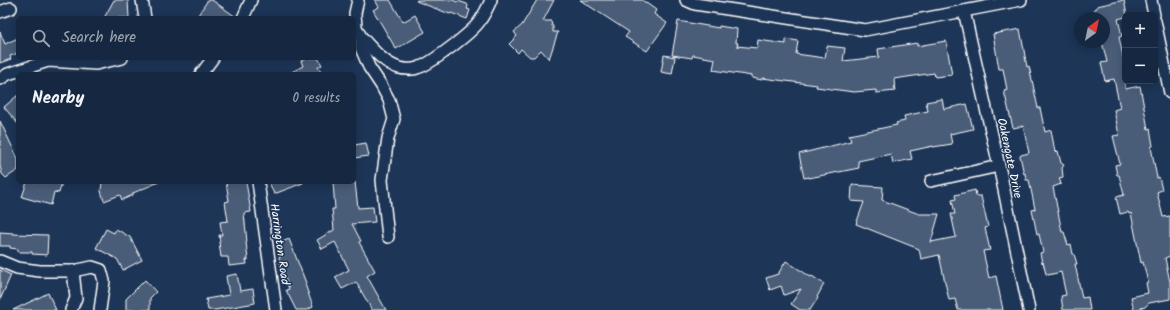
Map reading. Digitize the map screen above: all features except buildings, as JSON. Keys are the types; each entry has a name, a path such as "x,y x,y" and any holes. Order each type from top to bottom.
{"street":[{"path":"142,0 145,16"},
{"path":"244,16 251,0"},
{"path":"355,16 358,0"},
{"path":"356,27 361,37 387,62 400,69 417,69 433,60 468,33 479,22 491,0"},
{"path":"686,0 695,4 866,30 1021,0"},
{"path":"1151,0 1153,12"},
{"path":"0,12 11,8"},
{"name":"Oakengate Drive","path":"964,11 1000,166 1029,310"},
{"path":"1158,35 1170,93"},
{"path":"361,37 361,48 369,67 381,85 388,100 394,119 388,138 382,180 388,237"},
{"path":"0,78 48,61 96,64 113,60"},
{"path":"202,72 212,60"},
{"path":"88,72 96,64"},
{"path":"931,181 1000,166"},
{"name":"Harrington Road","path":"258,184 276,310"},
{"path":"0,261 17,268 40,271 73,271 92,267 101,270 104,280 100,310"},
{"path":"71,310 76,298 73,271"}]}
